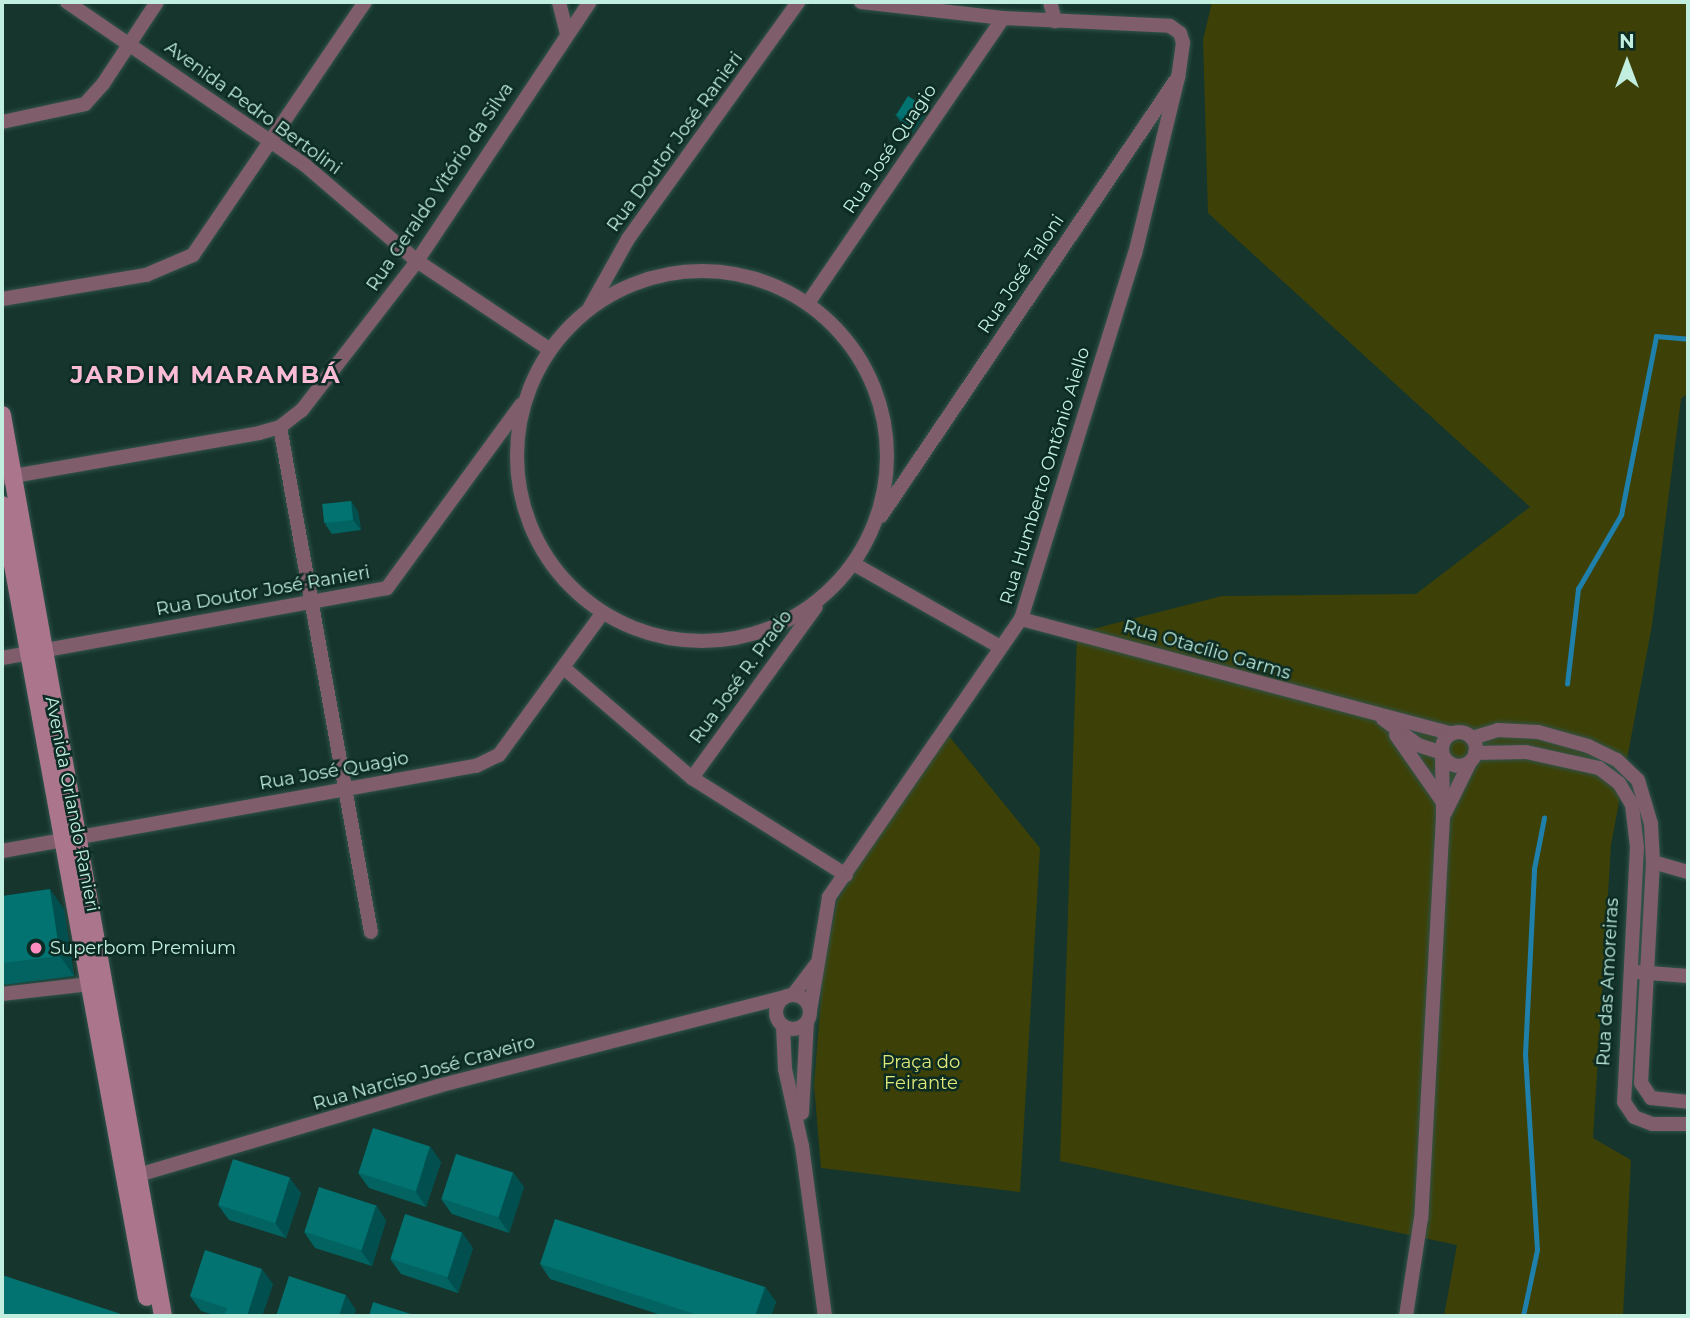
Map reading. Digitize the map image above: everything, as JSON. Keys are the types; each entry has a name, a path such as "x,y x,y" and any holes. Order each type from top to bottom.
{"main road":[{"name":"Avenida Orlando Ranieri","path":"2,415 7,477 35,651 71,838 106,982 151,1316"},
{"name":"Avenida Orlando Ranieri","path":"2,505 35,651"},
{"name":"Avenida Orlando Ranieri","path":"71,838 87,985 163,1316"}],"street":[{"name":"Avenida Pedro Bertolini","path":"67,2 271,141 417,261 549,349"},
{"path":"2,122 85,104 157,2"},
{"path":"2,299 174,267 193,255 365,2"},
{"path":"559,2 567,34"},
{"name":"Rua Geraldo Vitório da Silva","path":"7,477 279,427 302,410 417,261 590,2"},
{"name":"Rua Doutor José Ranieri","path":"589,308 628,239 798,2"},
{"path":"861,2 1055,21 1050,2"},
{"name":"Rua José Quagio","path":"808,303 1003,18"},
{"name":"Rua José Taloni","path":"877,521 1178,77 1183,43 1181,33 1170,26 1055,21"},
{"name":"Rua Humberto Ontõnio Aiello","path":"819,961 824,909 1000,647 1021,620 1135,254 1178,77"},
{"path":"698,270 756,278 808,303 853,346 881,400 889,461 877,521 854,564 822,599 783,624 738,639 680,640 645,633 603,614 557,574 527,522 515,463 523,403 549,349 589,308 641,280 698,270"},
{"name":"Rua Doutor José Ranieri","path":"2,657 387,588 523,403"},
{"path":"279,427 371,932"},
{"path":"854,564 1000,647"},
{"name":"Rua José R. Prado","path":"692,778 822,599"},
{"name":"Rua José Quagio","path":"2,851 476,766 499,755 603,614"},
{"name":"Rua Otacílio Garms","path":"1021,620 1387,724 1452,734 1472,751 1455,766 1442,753 1387,724"},
{"path":"564,668 692,778 846,875"},
{"path":"1387,724 1443,810"},
{"path":"1443,810 1472,751 1498,730 1538,732 1588,746 1617,760 1638,780 1646,800 1653,862 1688,872"},
{"path":"1406,1316 1421,1218 1443,810 1442,753 1444,740 1452,734"},
{"name":"Rua das Amoreiras","path":"1472,751 1526,752 1599,768 1619,783 1632,805 1637,847 1622,1084 1624,1102 1634,1116 1652,1124 1688,1124"},
{"name":"Rua das Amoreiras","path":"1653,862 1641,1083 1651,1098 1688,1102"},
{"path":"819,961 789,996 778,1003 785,1069 802,1146 825,1316"},
{"path":"802,1146 801,1070 819,961"},
{"path":"1628,971 1688,976"},
{"path":"2,995 106,982"},
{"path":"789,996 808,1003 808,1017"},
{"name":"Rua Narciso José Craveiro","path":"131,1178 438,1086 789,996"},
{"path":"737,1009 791,1029 808,1017"}],"green space":[{"path":"1212,2 1688,2 1688,393 1681,399 1652,625 1611,845 1593,1138 1631,1160 1623,1316 1444,1316 1457,1245 1060,1161 1077,633 1222,596 1416,594 1530,507 1208,213 1203,40"},
{"name":"Praça do Feirante","path":"944,730 1040,848 1020,1192 821,1168 814,1085 823,973 837,901"}],"building":[{"path":"908,96 919,103 907,122 896,115"},
{"path":"351,501 353,520 324,523 322,504"},
{"path":"50,889 60,956 2,963 2,896"},
{"path":"373,1128 430,1147 416,1191 358,1173"},
{"path":"456,1154 513,1173 499,1217 441,1199"},
{"path":"233,1159 290,1178 275,1223 218,1205"},
{"path":"319,1187 376,1206 362,1250 304,1232"},
{"path":"405,1214 462,1233 448,1277 390,1259"},
{"path":"555,1219 765,1287 755,1316 701,1316 540,1264"},
{"path":"205,1250 262,1269 247,1316 224,1316 227,1308 190,1296"},
{"path":"2,1275 121,1314 121,1316 2,1316"},
{"path":"289,1276 346,1295 339,1316 276,1316"},
{"path":"373,1302 417,1316 369,1316"}],"waterway":[{"path":"1567,684 1578,589 1621,515 1656,336 1688,339"},
{"path":"1523,1316 1537,1250 1525,1055 1534,869 1544,818"}],"place":[{"name":"Superbom Premium","path":"36,948"}],"district":[{"name":"JARDIM MARAMBÁ","path":"206,375"}]}
